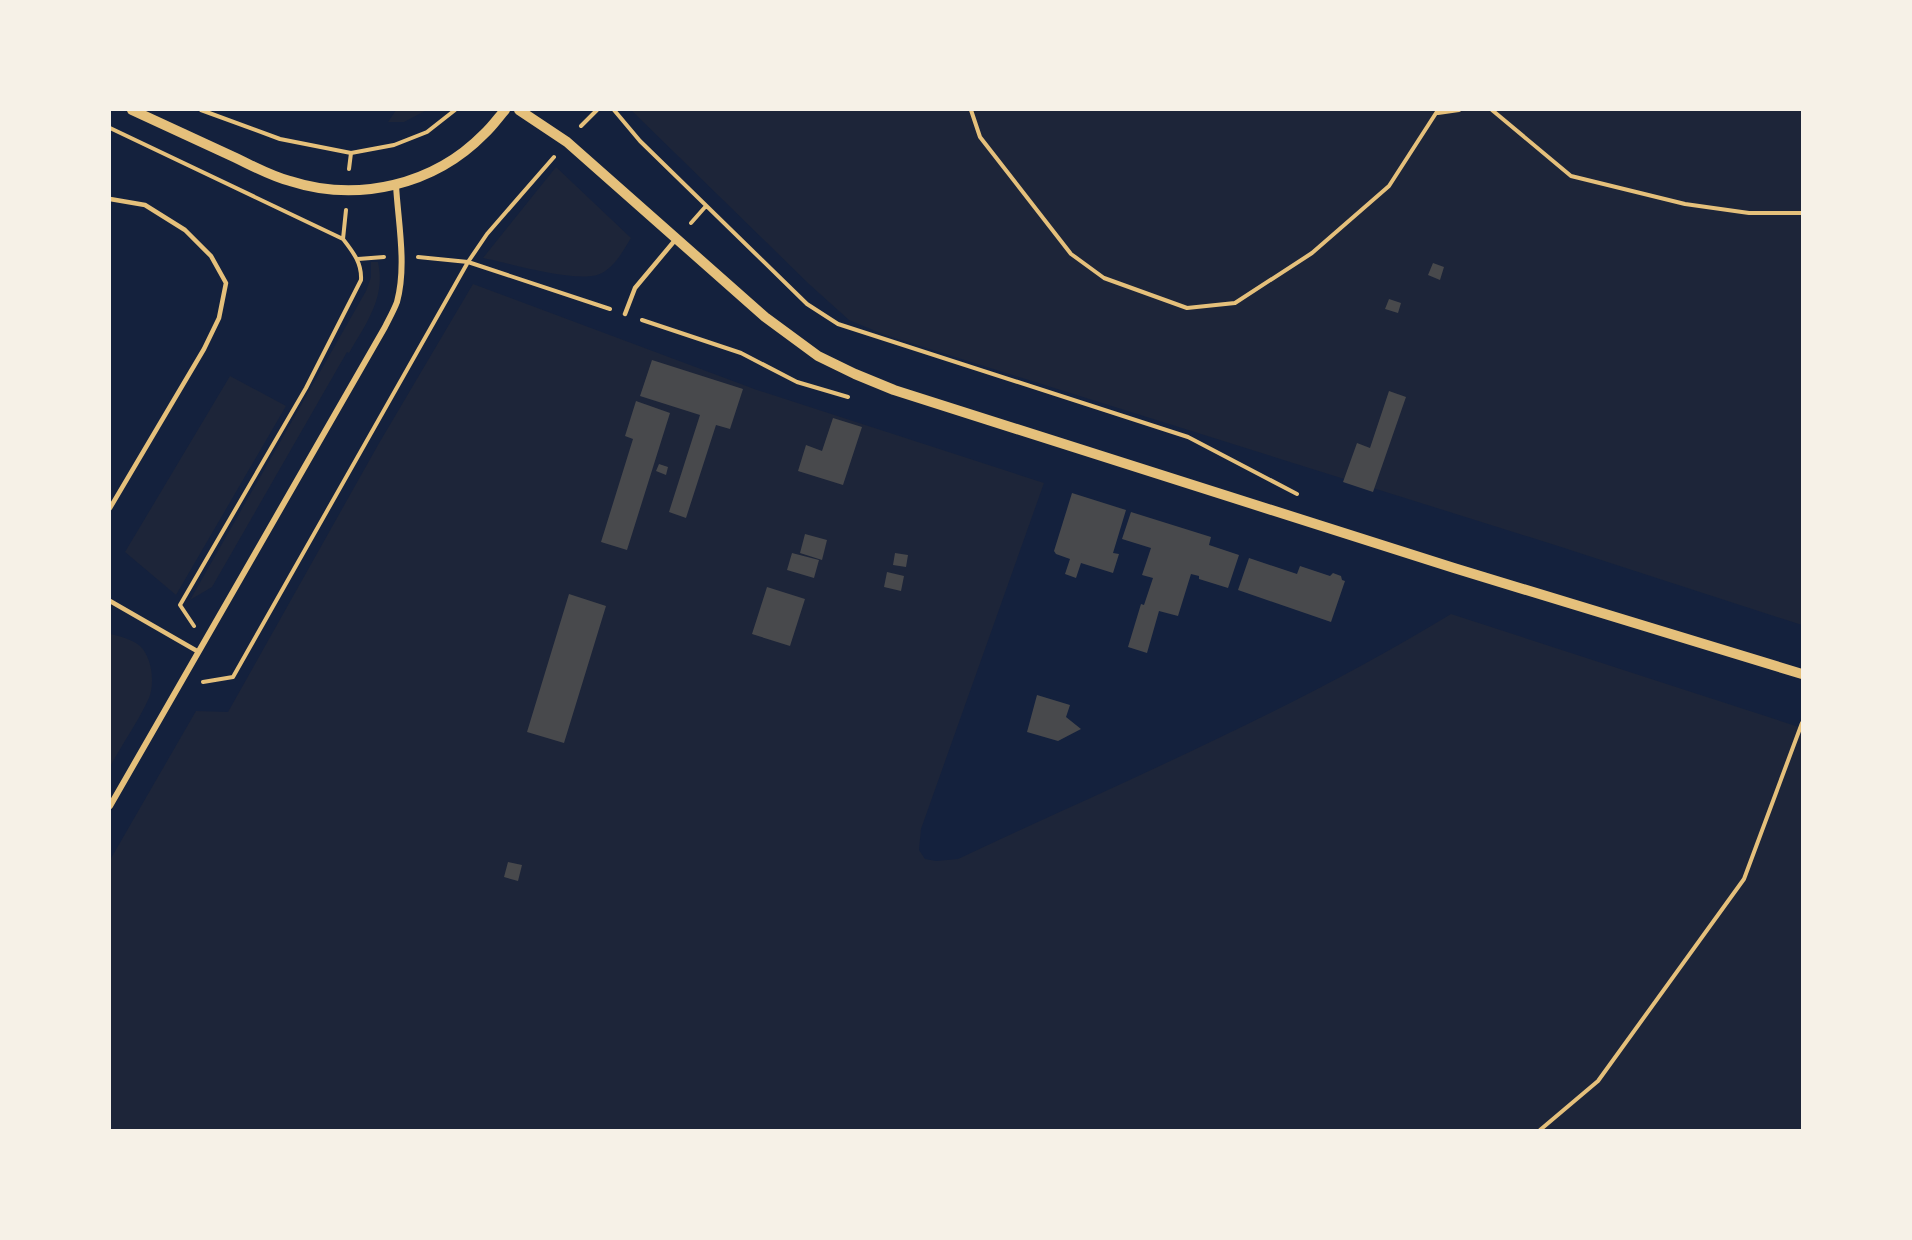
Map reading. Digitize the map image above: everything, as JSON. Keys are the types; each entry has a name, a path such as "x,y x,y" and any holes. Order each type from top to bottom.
{"street":[{"path":"132,110 291,182 346,190 396,185 426,174 466,150 505,110"},
{"path":"519,110 567,142 765,317 818,356 855,374 894,390 1454,568 1803,674"},
{"path":"110,806 397,303 400,255 396,185"}],"lane":[{"path":"110,199 145,205 185,230 211,256 226,283 219,318 204,349 110,508"},
{"path":"625,314 635,288 676,239"},
{"path":"110,601 197,651"}],"path":[{"path":"201,110 280,139 351,153 394,145 427,132 455,110"},
{"path":"176,688 233,677 468,262 487,234 597,110"},
{"path":"614,110 640,141 807,304 838,324 1188,436 1304,497"},
{"path":"971,110 980,137 1071,254 1104,278 1187,308 1235,303 1312,253 1389,186 1438,111 1459,110"},
{"path":"1492,110 1571,177 1684,204 1749,213 1803,213"},
{"path":"110,128 344,239 358,260 362,271 361,280 306,388 180,605 203,640"},
{"path":"344,239 346,190 351,153"},
{"path":"1540,1131 1598,1081 1744,879 1803,723"}],"shaded area":[{"path":"396,110 427,110 404,122 388,122"},
{"path":"631,110 1802,110 1802,625 885,335 849,320 809,284"},
{"path":"556,167 631,238 615,262 602,273 578,276 544,272 483,258"},
{"path":"371,262 378,262 380,275 377,299 368,321 349,353 347,352 212,587 190,600 366,291 371,277"},
{"path":"473,284 757,390 1044,483 921,829 919,850 925,859 936,861 958,859 1146,773 1331,682 1451,614 1802,728 1802,1130 110,1130 110,860 196,711 228,712 378,445"},
{"path":"230,376 286,406 176,595 125,552"},
{"path":"110,634 140,646 150,663 152,678 149,698 110,767"}],"building":[{"path":"1433,263 1444,267 1440,280 1428,275"},
{"path":"1389,299 1401,303 1398,313 1385,309"},
{"path":"652,360 743,389 730,429 716,425 686,518 669,512 700,415 640,396"},
{"path":"1389,391 1406,397 1373,492 1343,482 1357,443 1370,448"},
{"path":"636,401 670,413 627,550 601,542 633,439 625,436"},
{"path":"833,418 862,427 843,485 798,471 806,445 822,451"},
{"path":"659,464 668,467 666,475 656,471"},
{"path":"1072,493 1126,510 1113,553 1119,554 1113,573 1081,563 1076,578 1065,574 1070,559 1054,551"},
{"path":"1131,512 1211,537 1209,545 1239,555 1228,588 1199,579 1199,576 1191,574 1178,616 1159,611 1147,653 1128,647 1141,604 1144,605 1153,578 1142,575 1151,548 1122,539"},
{"path":"805,534 827,540 822,560 800,553"},
{"path":"792,553 819,560 814,578 787,570"},
{"path":"895,553 908,555 906,567 893,565"},
{"path":"1249,558 1297,574 1300,566 1330,576 1333,573 1341,576 1345,581 1331,622 1238,590"},
{"path":"887,572 904,576 901,591 884,587"},
{"path":"767,587 805,599 790,646 752,634"},
{"path":"569,594 606,606 564,743 527,732"},
{"path":"1037,695 1070,705 1066,717 1081,729 1058,741 1027,732"},
{"path":"508,862 522,865 518,881 504,877"}]}
